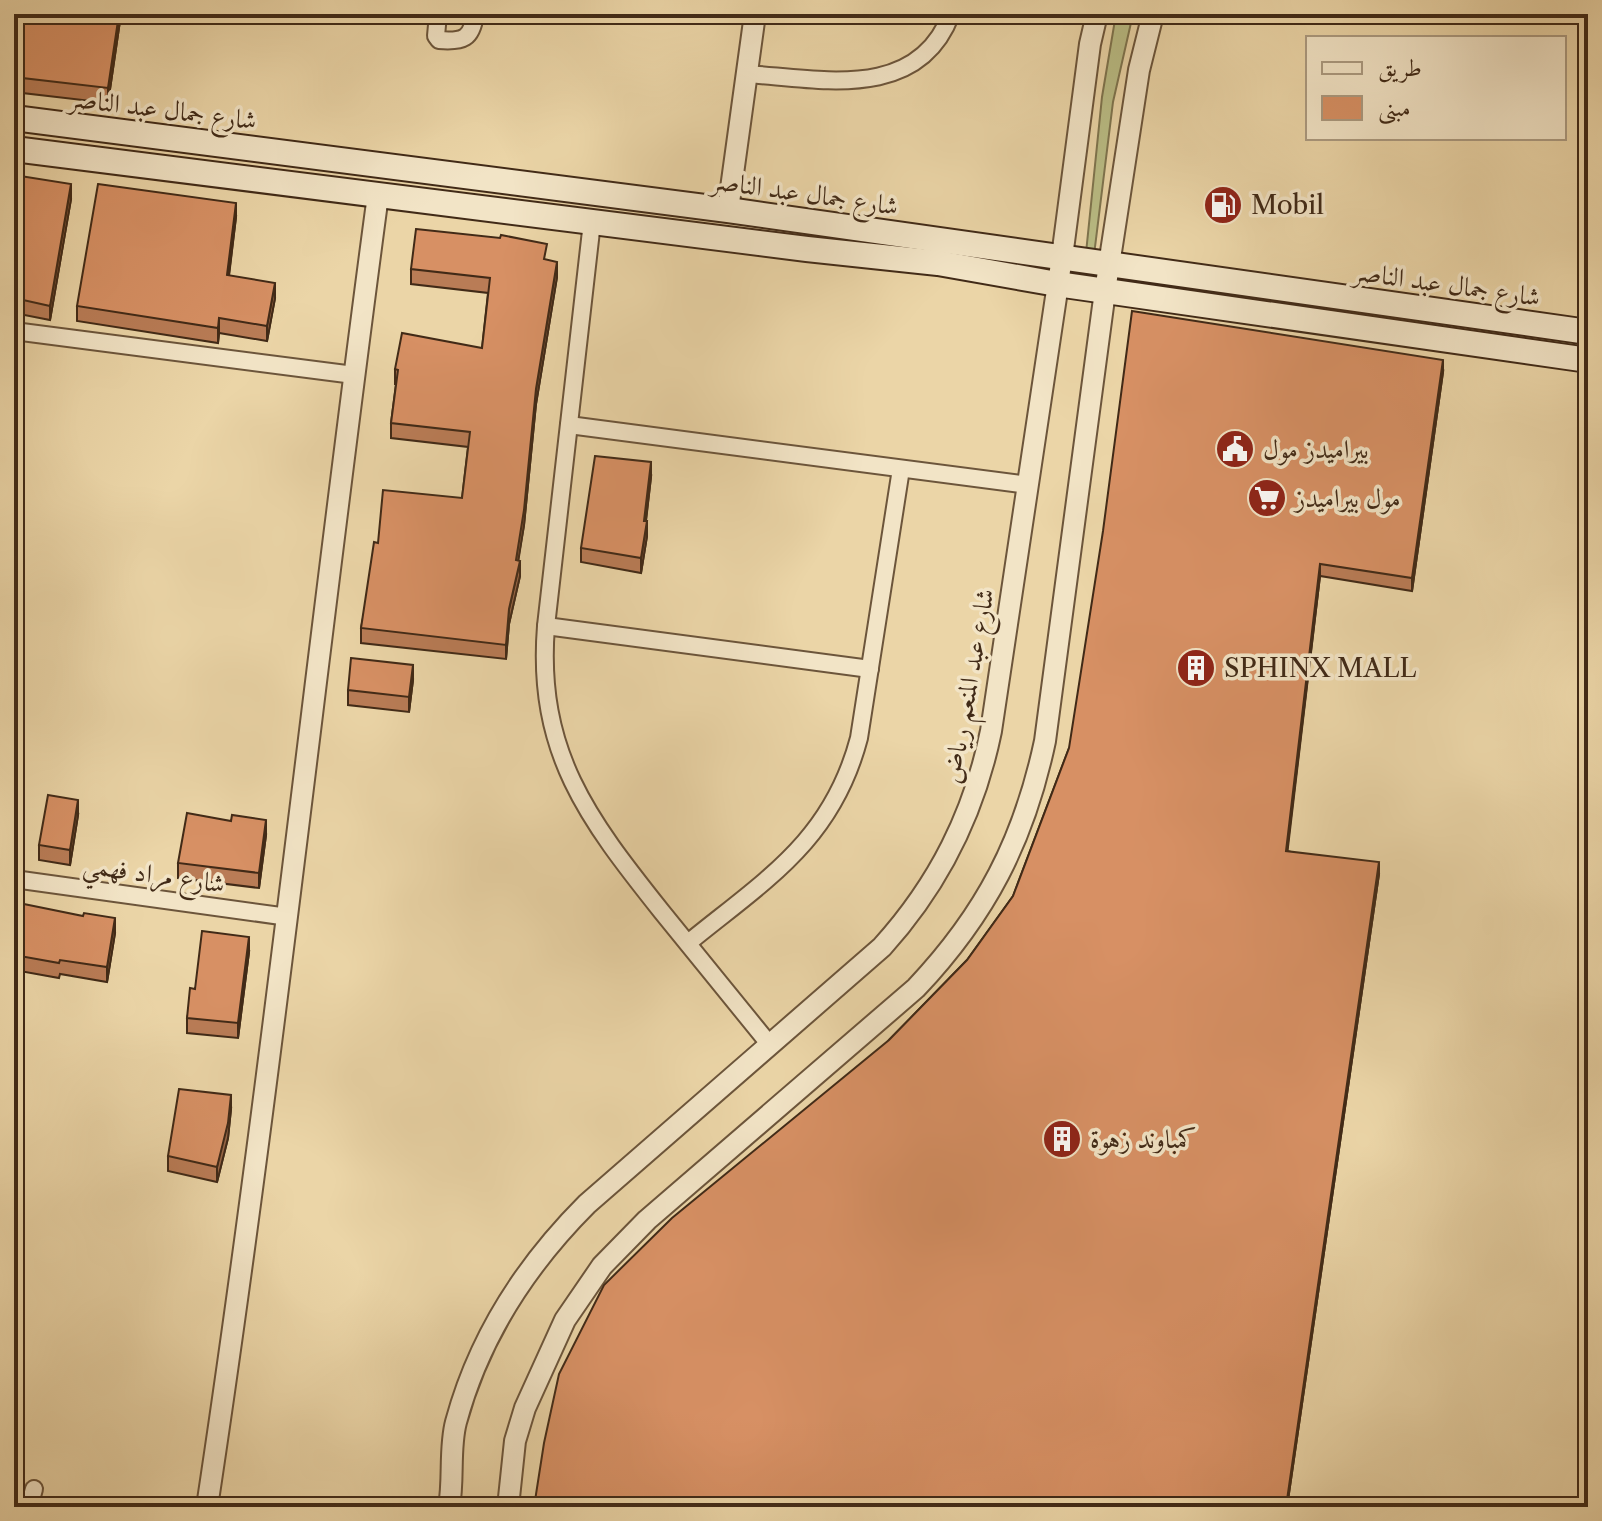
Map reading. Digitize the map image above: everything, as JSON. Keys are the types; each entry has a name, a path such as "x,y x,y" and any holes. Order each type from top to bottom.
{"main road":[{"name":"شارع جمال عبد الناصر","path":"14,118 728,210 1588,332"},
{"name":"شارع جمال عبد الناصر","path":"14,149 938,263 1057,284 1588,360"}],"street":[{"path":"438,14 436,36 439,40 453,41 469,34 475,14"},
{"path":"728,210 755,14"},
{"path":"747,74 848,81 872,79 895,72 916,60 934,43 951,14"},
{"name":"شارع عبد المنعم رياض","path":"449,1507 456,1423 475,1361 523,1278 557,1235 587,1204 882,947 921,900 953,848 977,791 988,746 1062,257 1090,44 1097,14"},
{"path":"508,1507 515,1441 525,1408 565,1320 602,1266 647,1220 916,988 963,935 1001,875 1028,809 1045,741 1105,291 1139,70 1153,14"},
{"path":"207,1507 234,1328 288,917 378,195"},
{"path":"592,222 546,626 544,674 547,704 562,761 606,840 770,1045"},
{"path":"14,331 354,375"},
{"path":"569,425 1028,485"},
{"path":"688,943 787,861 822,823 836,801 854,758 901,469"},
{"path":"546,626 870,669"},
{"name":"شارع مراد فهمي","path":"14,879 288,917"},
{"path":"29,1507 34,1489"}],"green space":[{"path":"1116,14 1133,14 1113,102 1094,255 1086,253 1102,97"},
{"path":"1144,283 1451,323 1449,331 1144,290"},
{"path":"1483,329 1588,344 1588,350 1482,336"}],"building":[{"path":"14,14 119,14 108,88 14,77"},
{"path":"14,175 71,184 50,306 14,298"},
{"path":"98,184 236,203 227,275 275,283 267,326 219,318 218,328 77,306"},
{"path":"416,229 500,238 501,235 547,244 544,259 557,262 536,389 516,560 520,561 509,609 506,645 361,628 374,542 378,543 383,490 462,498 470,432 391,423 398,370 395,369 402,333 482,348 490,278 411,269"},
{"name":"كمباوند زهوة","path":"1132,311 1443,360 1412,578 1320,564 1286,851 1379,862 1286,1507 534,1507 559,1374 604,1285 672,1218 889,1040 967,960 1013,896 1069,748 1103,531"},
{"path":"595,456 651,462 641,558 581,548"},
{"path":"351,658 413,665 409,697 348,690"},
{"path":"48,795 78,800 70,850 39,845"},
{"path":"187,813 231,821 232,815 266,820 259,873 178,863"},
{"path":"14,902 83,916 84,913 115,918 107,967 14,955"},
{"path":"202,931 249,937 238,1023 187,1018 190,988 195,989"},
{"path":"179,1089 231,1095 217,1167 168,1156"}],"place":[{"name":"Mobil","path":"1223,205"},
{"name":"بيراميدز مول","path":"1235,449"},
{"name":"مول بيراميدز","path":"1267,498"},
{"name":"SPHINX MALL","path":"1196,668"},
{"name":"كمباوند زهوة","path":"1062,1139"}]}
